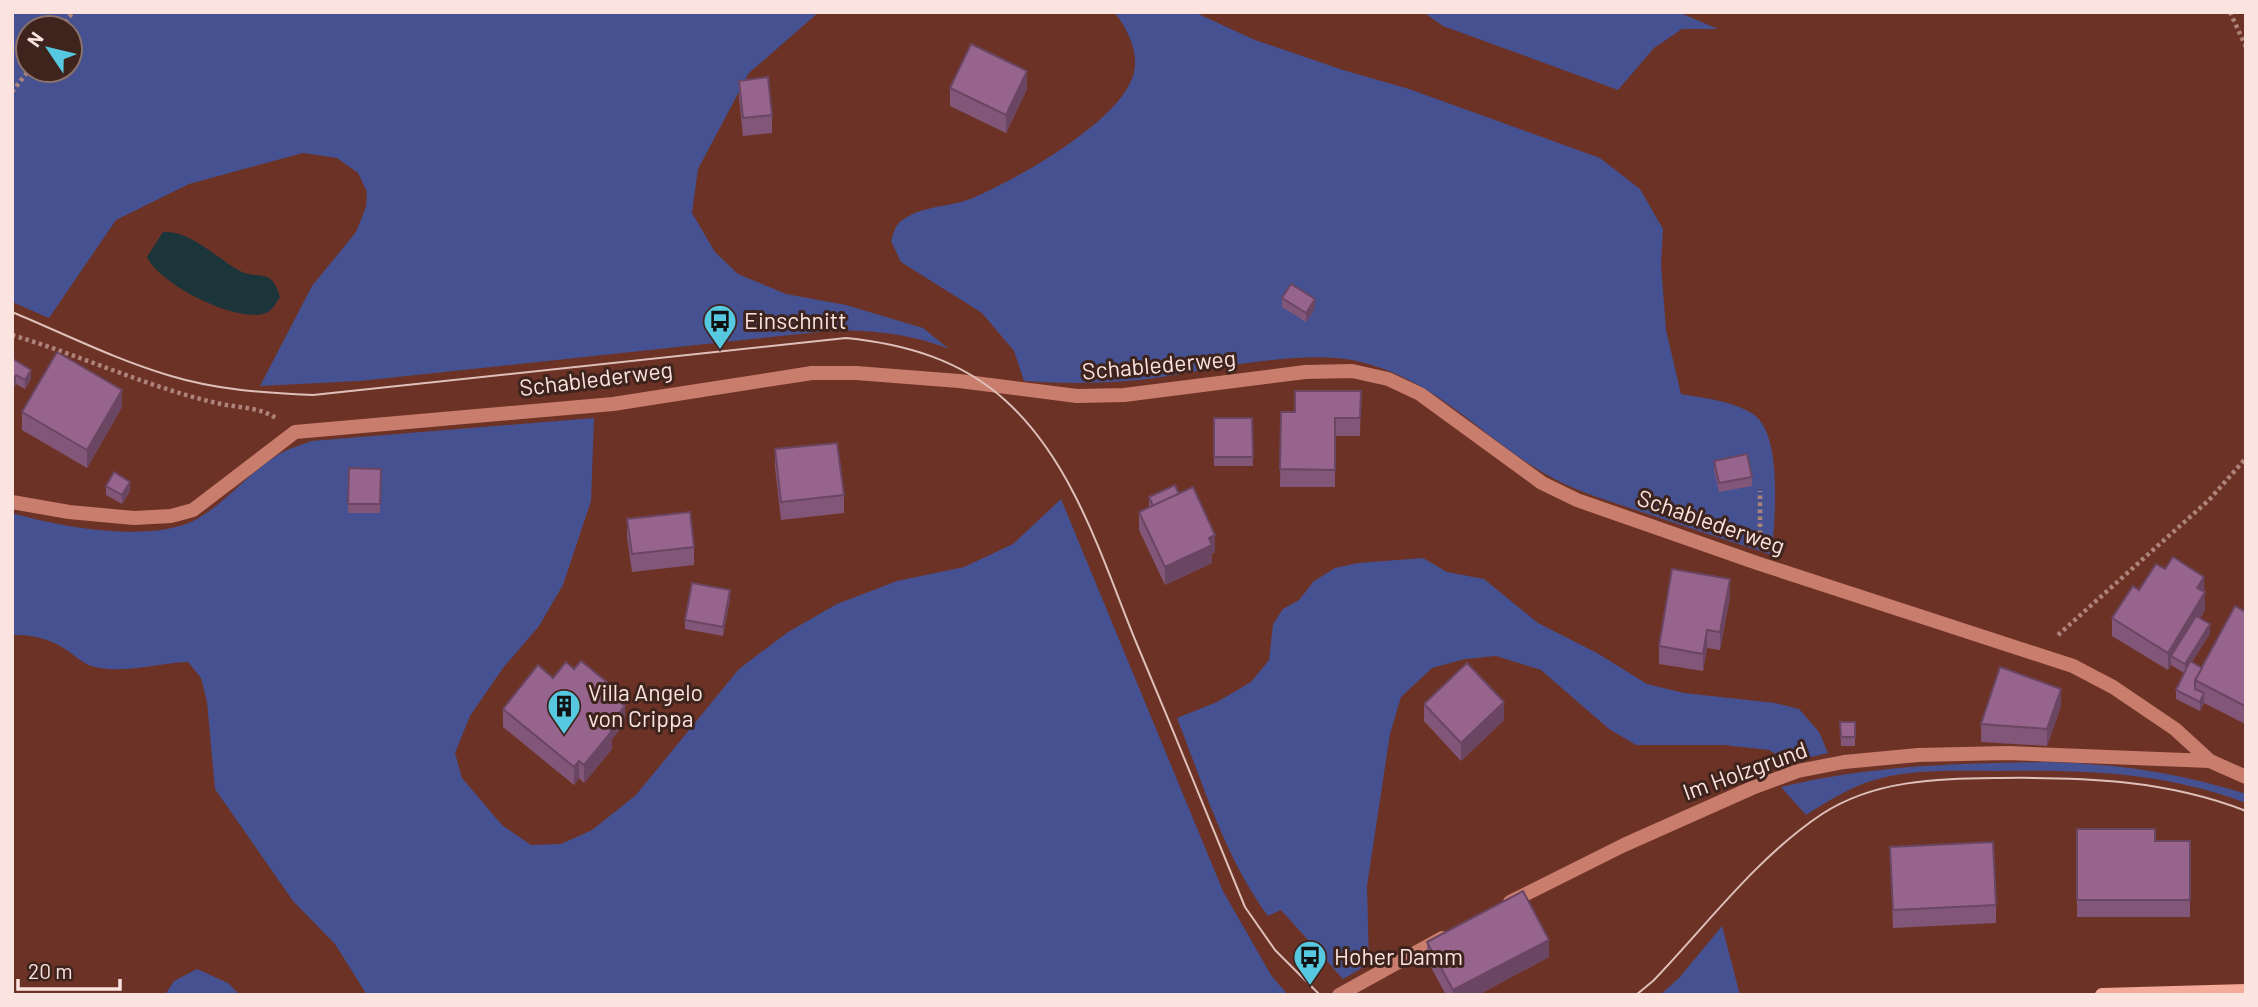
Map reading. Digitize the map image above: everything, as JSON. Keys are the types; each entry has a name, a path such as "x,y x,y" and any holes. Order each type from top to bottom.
{"main road":[{"path":"2102,995 2246,991"}],"street":[{"name":"Schablederweg","path":"295,432 613,404 812,373 856,373 958,381 1077,397 1124,395 1305,372 1352,371 1388,379 1420,394 1542,483 1577,499 1757,563 2073,666 2113,687 2175,729 2210,761 2246,777"},
{"path":"12,502 69,512 134,517 171,516 194,510 295,432"},
{"name":"Im Holzgrund","path":"1496,910 1677,820 1798,771 1844,762 1918,755 2083,754 2210,761"},
{"path":"1339,995 1460,928"}],"path":[{"path":"2230,12 2246,47"},
{"path":"12,335 151,386 231,406 268,412 295,432"},
{"path":"2038,654 2209,500 2246,458"},
{"path":"1757,563 1762,526 1760,491"}],"shaded area":[{"path":"12,12 819,12 749,73 698,169 692,213 715,252 738,274 786,294 846,305 923,328 949,349 894,334 837,330 360,381 260,386 312,286 356,232 366,207 367,192 358,173 337,158 303,153 189,184 116,220 49,318 12,302"},
{"path":"1114,12 1194,12 1255,40 1409,89 1600,158 1640,189 1663,229 1661,264 1666,330 1681,394 1737,406 1753,414 1763,425 1769,440 1775,480 1772,555 1564,484 1519,457 1410,380 1357,361 1312,357 1260,361 1128,381 1024,381 1014,351 982,313 901,262 891,241 897,226 908,216 970,199 1012,179 1062,148 1107,113 1123,94 1135,68 1131,42"},
{"path":"1423,12 1678,12 1718,29 1682,29 1654,48 1618,90 1443,26"},
{"path":"163,232 174,233 194,241 242,272 269,278 275,284 280,297 268,312 253,315 219,307 182,289 154,268 147,257"},
{"path":"594,418 591,501 563,585 539,626 503,668 470,716 455,753 462,778 502,825 531,845 561,844 592,830 636,795 739,669 788,632 837,604 897,581 964,567 1013,544 1061,499 1223,891 1271,975 1288,995 367,995 335,944 293,901 215,789 207,702 201,678 188,662 127,669 103,668 88,665 49,640 12,635 12,513 80,528 156,531 197,519 219,504 270,460 311,441"},
{"path":"1423,558 1447,572 1484,579 1538,623 1597,653 1647,684 1684,693 1775,703 1799,709 1819,732 1828,753 1789,762 1769,750 1724,745 1636,745 1609,729 1541,670 1496,656 1465,659 1432,668 1401,697 1390,734 1367,886 1369,964 1343,979 1281,910 1268,916 1253,894 1216,820 1177,718 1217,702 1251,682 1269,660 1273,624 1283,609 1299,600 1314,581 1335,568 1358,563"},
{"path":"2050,762 2125,767 2173,775 2246,794 2246,803 2183,784 2121,775 2059,771 1937,771 1896,775 1862,784 1806,815 1781,787 1882,770"},
{"path":"1722,926 1740,995 1660,995 1679,978"},
{"path":"197,969 228,983 240,995 165,995 174,981"}],"building":[{"path":"971,44 1027,71 1006,115 950,88"},
{"path":"768,77 772,115 743,118 739,81"},
{"path":"1291,284 1315,299 1306,313 1282,298"},
{"path":"57,352 122,390 87,450 22,412"},
{"path":"13,359 31,370 25,380 16,375 12,381"},
{"path":"1295,391 1361,391 1360,418 1335,418 1335,470 1280,469 1281,412 1295,412"},
{"path":"1214,418 1252,418 1253,457 1214,457"},
{"path":"837,443 844,495 781,502 775,449"},
{"path":"1747,454 1752,477 1719,483 1714,461"},
{"path":"349,468 381,469 380,504 348,504"},
{"path":"114,472 130,482 122,495 106,486"},
{"path":"1175,485 1179,494 1153,506 1149,497"},
{"path":"1193,487 1215,535 1209,538 1212,545 1165,567 1139,512"},
{"path":"690,512 694,547 632,554 627,519"},
{"path":"2173,557 2204,577 2197,588 2205,592 2168,653 2112,618 2133,586 2139,590 2156,564 2165,569"},
{"path":"1672,569 1730,579 1720,632 1707,630 1703,654 1659,646"},
{"path":"692,583 730,590 723,627 685,620"},
{"path":"2235,606 2246,612 2245,706 2195,680"},
{"path":"2196,616 2210,624 2185,664 2171,656"},
{"name":"Villa Angelo von Crippa","path":"581,661 623,695 619,701 625,706 607,727 612,731 584,765 579,761 574,767 503,709 538,665 553,678 566,662 574,669"},
{"path":"2190,661 2202,668 2195,680 2195,689 2204,693 2200,702 2176,690"},
{"path":"1467,663 1504,702 1461,743 1424,704"},
{"path":"2000,667 2061,689 2047,729 1981,724"},
{"path":"1840,722 1855,722 1855,737 1841,737"},
{"path":"2077,829 2155,829 2155,841 2190,841 2190,900 2077,900"},
{"path":"1993,842 1996,905 1893,910 1890,847"},
{"path":"1523,891 1549,940 1453,990 1427,942"}],"tram line":[{"path":"12,312 151,370 188,381 259,392 313,395 846,338 911,350 951,365 989,387 1006,401 1030,426 1068,483 1098,546 1245,907 1275,950 1320,995"},
{"path":"1636,995 1653,981 1775,851 1822,814 1843,802 1886,787 1954,779 2001,778 2125,782 2186,793 2246,811"}],"place":[{"name":"Einschnitt","path":"720,351"},
{"name":"Villa Angelo von Crippa","path":"564,736"},
{"name":"Hoher Damm","path":"1310,987"}]}
